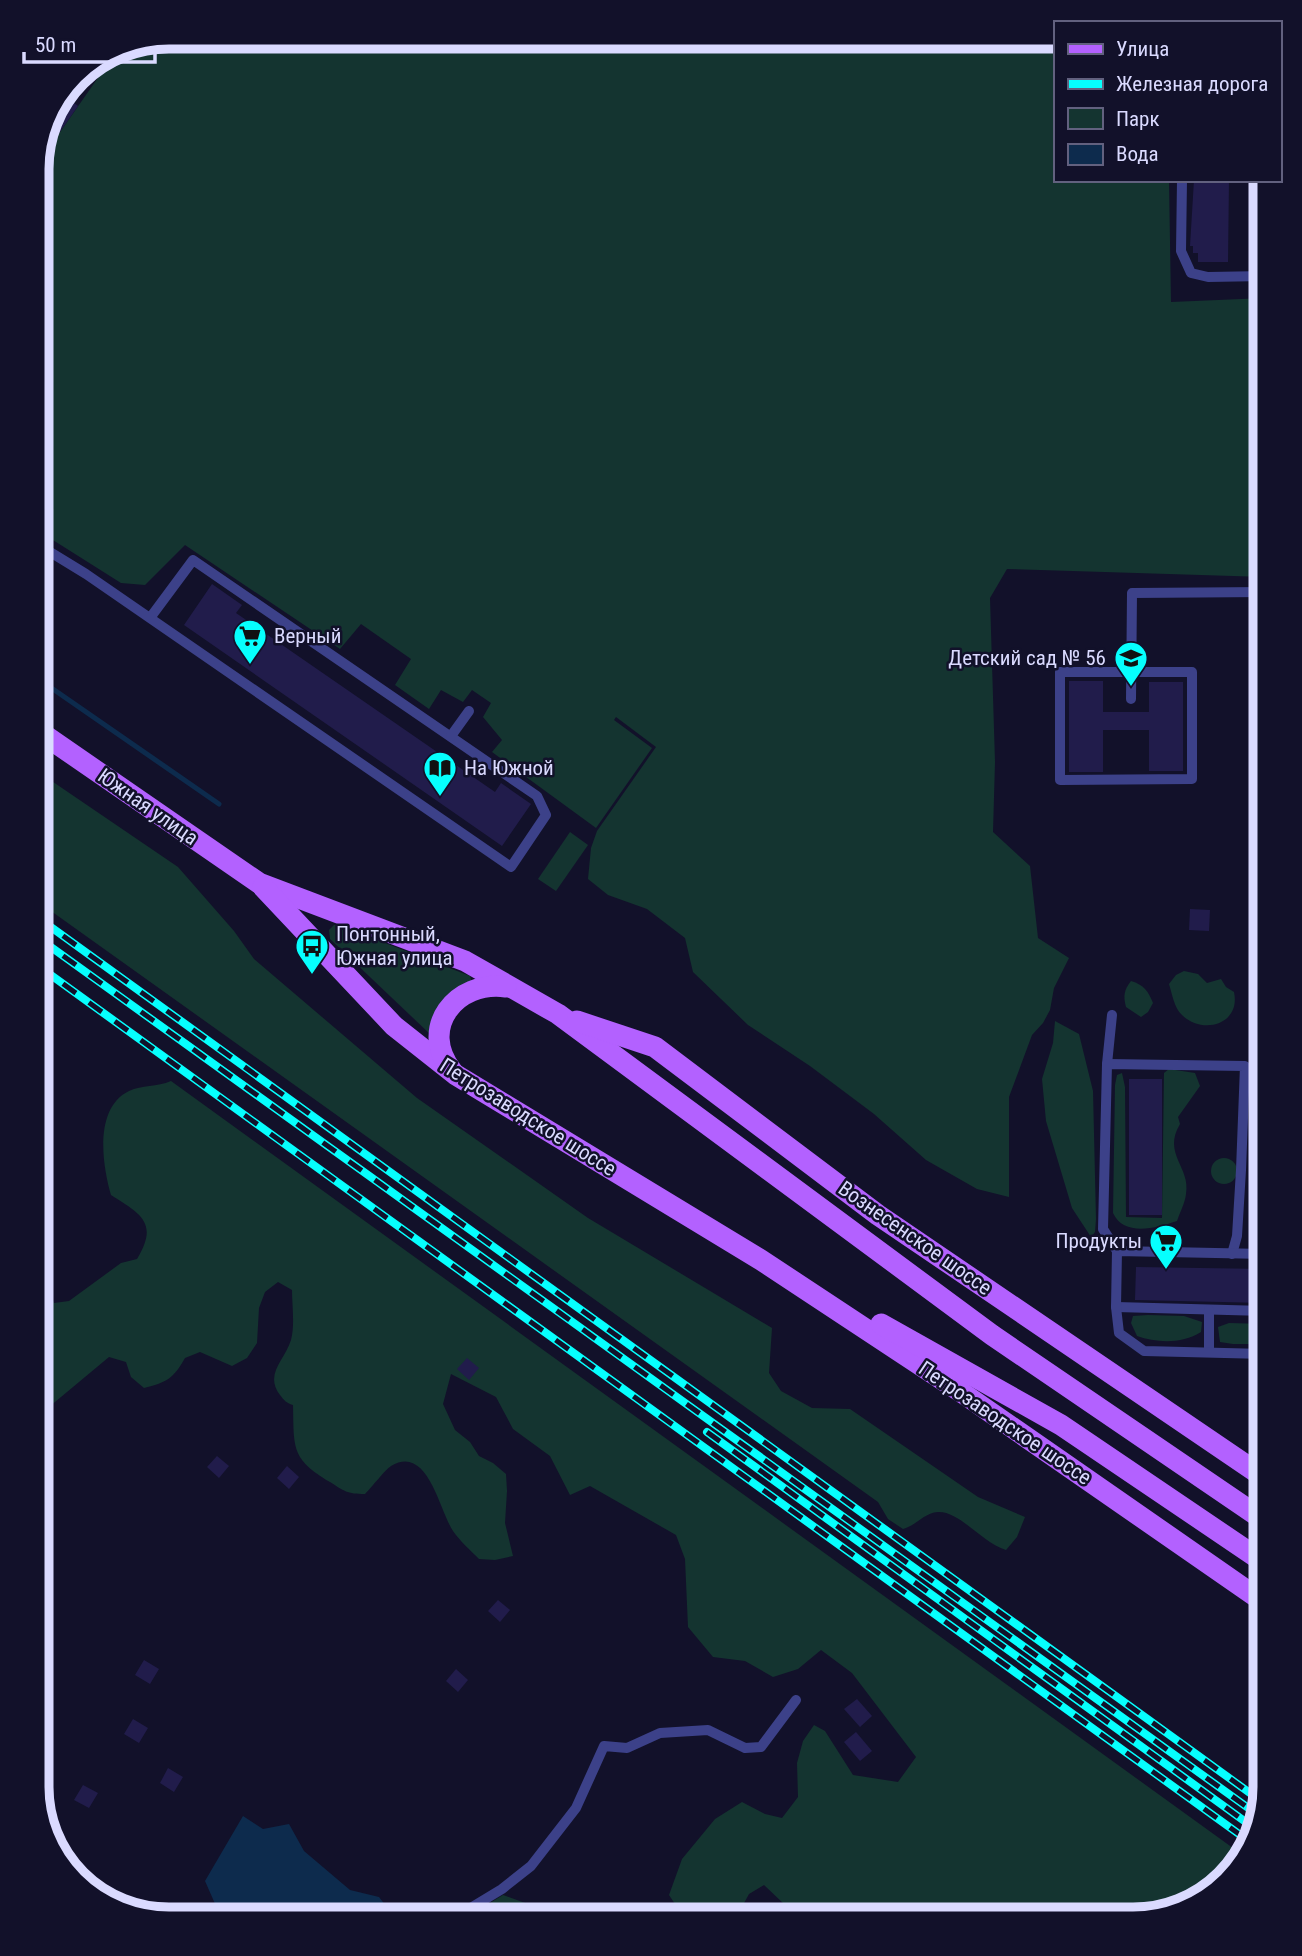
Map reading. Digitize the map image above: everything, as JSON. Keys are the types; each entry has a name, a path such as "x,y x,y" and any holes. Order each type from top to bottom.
{"main road":[{"name":"Южная улица","path":"49,738 260,883"},
{"path":"260,883 465,961 558,1014 992,1335 1253,1513"},
{"name":"Петрозаводское шоссе","path":"260,883 394,1026 456,1076 761,1260 964,1394 1253,1595"},
{"path":"456,1076 443,1054 440,1042 444,1017 450,1006 469,990 481,986 506,987 518,992"},
{"name":"Вознесенское шоссе","path":"558,1014 655,1047 878,1215 1253,1470"},
{"path":"761,1260 1061,1424 1253,1555"}],"lane":[{"path":"1182,182 1181,251 1191,272 1208,277 1253,276"},
{"path":"49,552 150,618 511,867 546,815 537,796 193,559 150,618"},
{"path":"1131,699 1132,593 1253,592"},
{"path":"1060,672 1131,672 1192,672 1192,779 1060,780 1060,672"},
{"path":"451,736 469,711"},
{"path":"1112,1016 1107,1064 1103,1229 1117,1251 1116,1307 1119,1333 1144,1351 1253,1354"},
{"path":"1107,1064 1245,1066 1237,1236 1231,1254"},
{"path":"1117,1251 1253,1254"},
{"path":"1116,1307 1253,1311"},
{"path":"1209,1310 1209,1352"},
{"path":"472,1907 502,1889 531,1866 576,1808 604,1746 627,1748 660,1732 708,1730 745,1748 761,1747 796,1700"}],"green space":[{"path":"169,49 1054,49 1054,182 1169,182 1171,302 1253,299 1253,577 1007,569 990,598 995,762 993,832 1030,866 1038,938 1069,958 1054,988 1050,1010 1032,1035 1009,1097 1009,1197 977,1189 926,1160 874,1114 810,1066 748,1025 693,972 685,938 647,909 608,895 588,879 591,848 597,831 656,747 616,717 614,720 652,748 596,828 492,752 502,740 483,717 491,703 472,690 463,702 441,690 429,709 395,685 411,659 361,624 340,649 185,545 145,585 121,583 49,538 49,162 52,143 109,65 131,55"},
{"path":"49,779 178,867 234,931 254,959 417,1098 588,1218 772,1328 769,1373 781,1391 812,1408 850,1409 978,1497 1025,1517 1017,1537 1006,1550 946,1513 929,1515 903,1529 888,1519 878,1502 49,910"},
{"path":"570,832 588,845 556,891 538,879"},
{"path":"334,925 470,976 472,982 431,1035 330,939 329,930"},
{"path":"1184,971 1198,974 1207,983 1221,979 1226,987 1234,992 1235,1003 1226,1019 1209,1025 1200,1024 1190,1021 1179,1012 1169,984 1176,975"},
{"path":"1131,981 1145,989 1153,1003 1141,1017 1126,1007 1125,993"},
{"path":"1055,1021 1079,1034 1093,1091 1096,1219 1095,1232 1091,1237 1072,1208 1046,1121 1042,1079 1053,1043"},
{"path":"1169,1069 1195,1073 1200,1086 1178,1117 1180,1124 1175,1135 1175,1152 1185,1176 1185,1197 1177,1221 1150,1228 1133,1228 1118,1221 1113,1213 1117,1075 1122,1073 1125,1087 1126,1217 1162,1218 1164,1073"},
{"path":"171,1081 1235,1850 1228,1860 1218,1872 1193,1891 1164,1903 1148,1906 784,1907 764,1885 749,1894 742,1907 677,1907 669,1895 682,1859 715,1819 742,1802 765,1814 782,1818 798,1797 797,1763 803,1741 814,1725 825,1731 853,1775 898,1782 916,1757 852,1673 821,1650 798,1669 773,1677 745,1661 713,1657 688,1627 685,1559 676,1535 590,1486 570,1495 550,1456 513,1429 496,1397 451,1374 443,1404 455,1430 470,1442 479,1456 506,1474 505,1523 513,1556 495,1560 479,1559 453,1531 431,1482 414,1464 404,1462 391,1466 365,1494 342,1490 317,1474 301,1459 297,1451 293,1405 280,1395 274,1380 277,1367 291,1340 293,1322 292,1290 278,1282 265,1292 259,1308 257,1343 247,1358 232,1366 200,1352 185,1358 169,1379 144,1388 131,1377 126,1362 109,1357 49,1407 49,1290 54,1303 69,1301 121,1263 137,1259 146,1236 144,1221 131,1208 111,1195 104,1153 106,1123 110,1110 118,1099 129,1091"},
{"path":"1224,1158 1233,1162 1237,1171 1233,1180 1224,1184 1215,1180 1211,1171 1215,1162"},
{"path":"1133,1316 1184,1316 1202,1322 1201,1332 1186,1339 1169,1341 1137,1336 1131,1323"},
{"path":"1229,1323 1253,1324 1253,1344 1220,1342 1218,1327"},
{"path":"503,1895 532,1907 484,1907"}],"water":[{"path":"243,1816 263,1829 289,1824 304,1851 350,1890 379,1897 387,1907 216,1906 205,1881"}],"building":[{"path":"71,101 78,106 53,142 61,116"},
{"path":"1194,182 1229,182 1228,262 1198,262 1198,253 1193,253 1193,246 1190,246"},
{"path":"212,584 242,605 236,613 495,792 501,783 531,804 502,846 184,625"},
{"path":"1069,681 1103,681 1103,712 1149,712 1149,682 1183,682 1183,771 1149,771 1149,730 1103,730 1103,772 1069,772"},
{"path":"1190,909 1210,910 1209,931 1189,930"},
{"path":"1129,1079 1162,1079 1162,1215 1129,1215"},
{"path":"1136,1267 1253,1269 1253,1303 1135,1300"},
{"path":"467,1358 479,1368 469,1380 457,1369"},
{"path":"217,1456 229,1466 219,1478 207,1467"},
{"path":"287,1466 299,1477 289,1489 277,1478"},
{"path":"498,1600 510,1610 500,1622 488,1611"},
{"path":"144,1660 159,1669 150,1684 135,1675"},
{"path":"456,1669 468,1680 458,1692 446,1681"},
{"path":"857,1699 872,1716 860,1727 844,1709"},
{"path":"133,1719 148,1728 139,1743 124,1734"},
{"path":"856,1732 872,1751 860,1761 844,1742"},
{"path":"168,1768 183,1777 174,1792 160,1783"},
{"path":"83,1785 98,1793 89,1808 74,1800"}],"waterway":[{"path":"49,686 219,804"}],"railway":[{"path":"49,926 1252,1795"},
{"path":"49,946 1251,1810"},
{"path":"49,974 1242,1836"},
{"path":"707,1432 1247,1823"}],"place":[{"name":"Верный","path":"250,666"},
{"name":"Детский сад № 56","path":"1131,688"},
{"name":"На Южной","path":"440,798"},
{"name":"Понтонный, Южная улица","path":"312,976"},
{"name":"Продукты","path":"1166,1271"}]}
